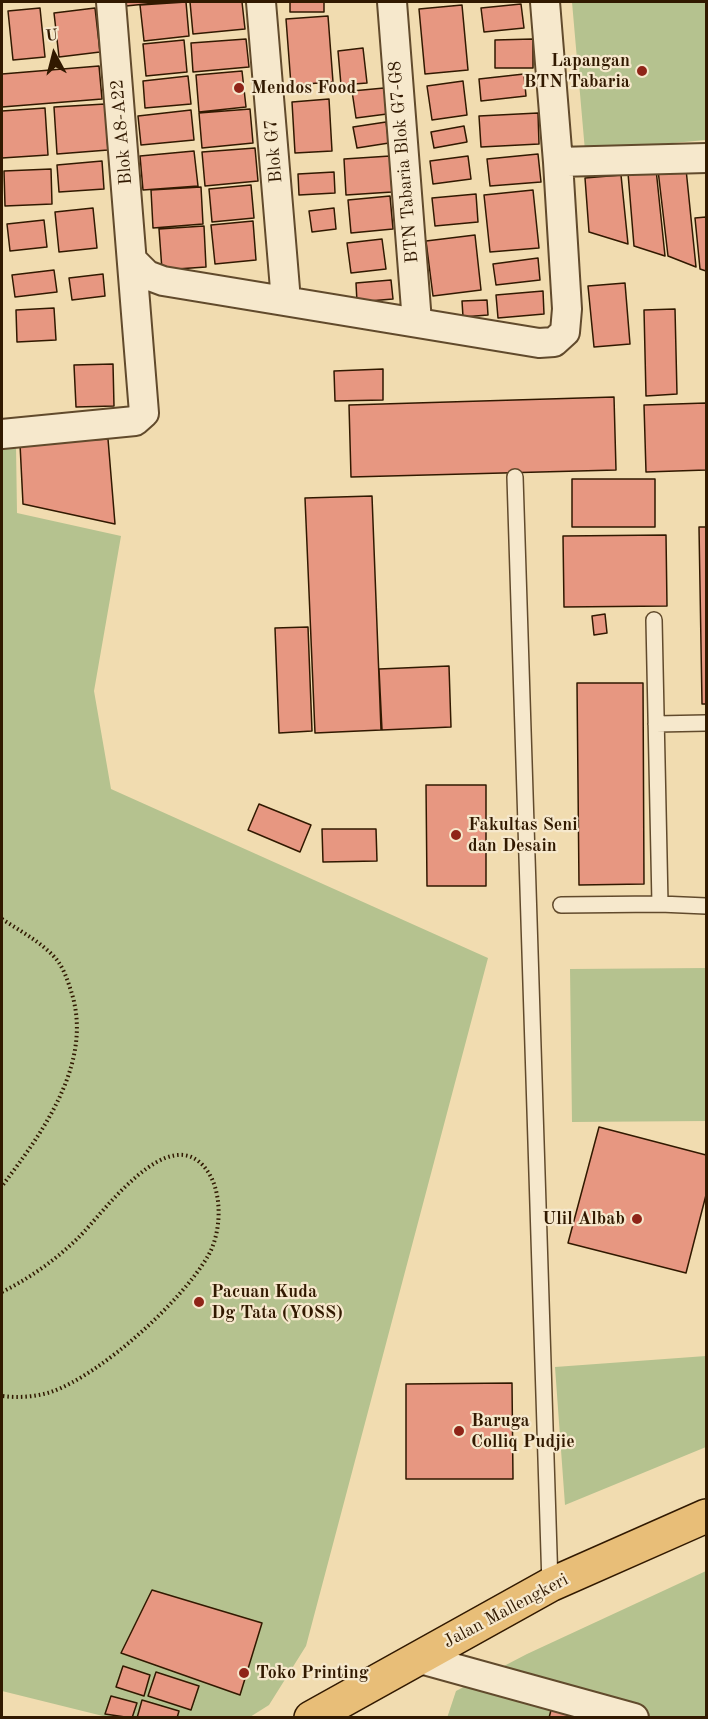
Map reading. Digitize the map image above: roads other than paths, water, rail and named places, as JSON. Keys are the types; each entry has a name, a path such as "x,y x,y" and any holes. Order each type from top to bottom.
{"main road":[{"name":"Jalan Mallengkeri","path":"311,1718 550,1585 706,1516"}],"street":[{"name":"Blok A8-A22","path":"2,427 135,421 141,418 146,407 111,2"},
{"name":"Blok G7","path":"261,2 286,301"},
{"name":"BTN Tabaria Blok G7-G8","path":"392,2 417,322"},
{"path":"134,262 147,275 163,281 539,343 554,342 565,332 567,309 545,2"},
{"path":"558,162 706,158"},
{"path":"417,1658 634,1718"}],"lane":[{"path":"515,477 550,1585"},
{"path":"654,620 660,904"},
{"path":"656,724 706,723"},
{"path":"561,905 706,906"}],"place":[{"name":"Lapangan BTN Tabaria","path":"642,71"},
{"name":"Mendos Food","path":"239,88"},
{"name":"Fakultas Seni dan Desain","path":"456,835"},
{"name":"Ulil Albab","path":"637,1219"},
{"name":"Pacuan Kuda Dg Tata (YOSS)","path":"199,1302"},
{"name":"Baruga Colliq Pudjie","path":"459,1431"},
{"name":"Toko Printing","path":"244,1673"}]}
